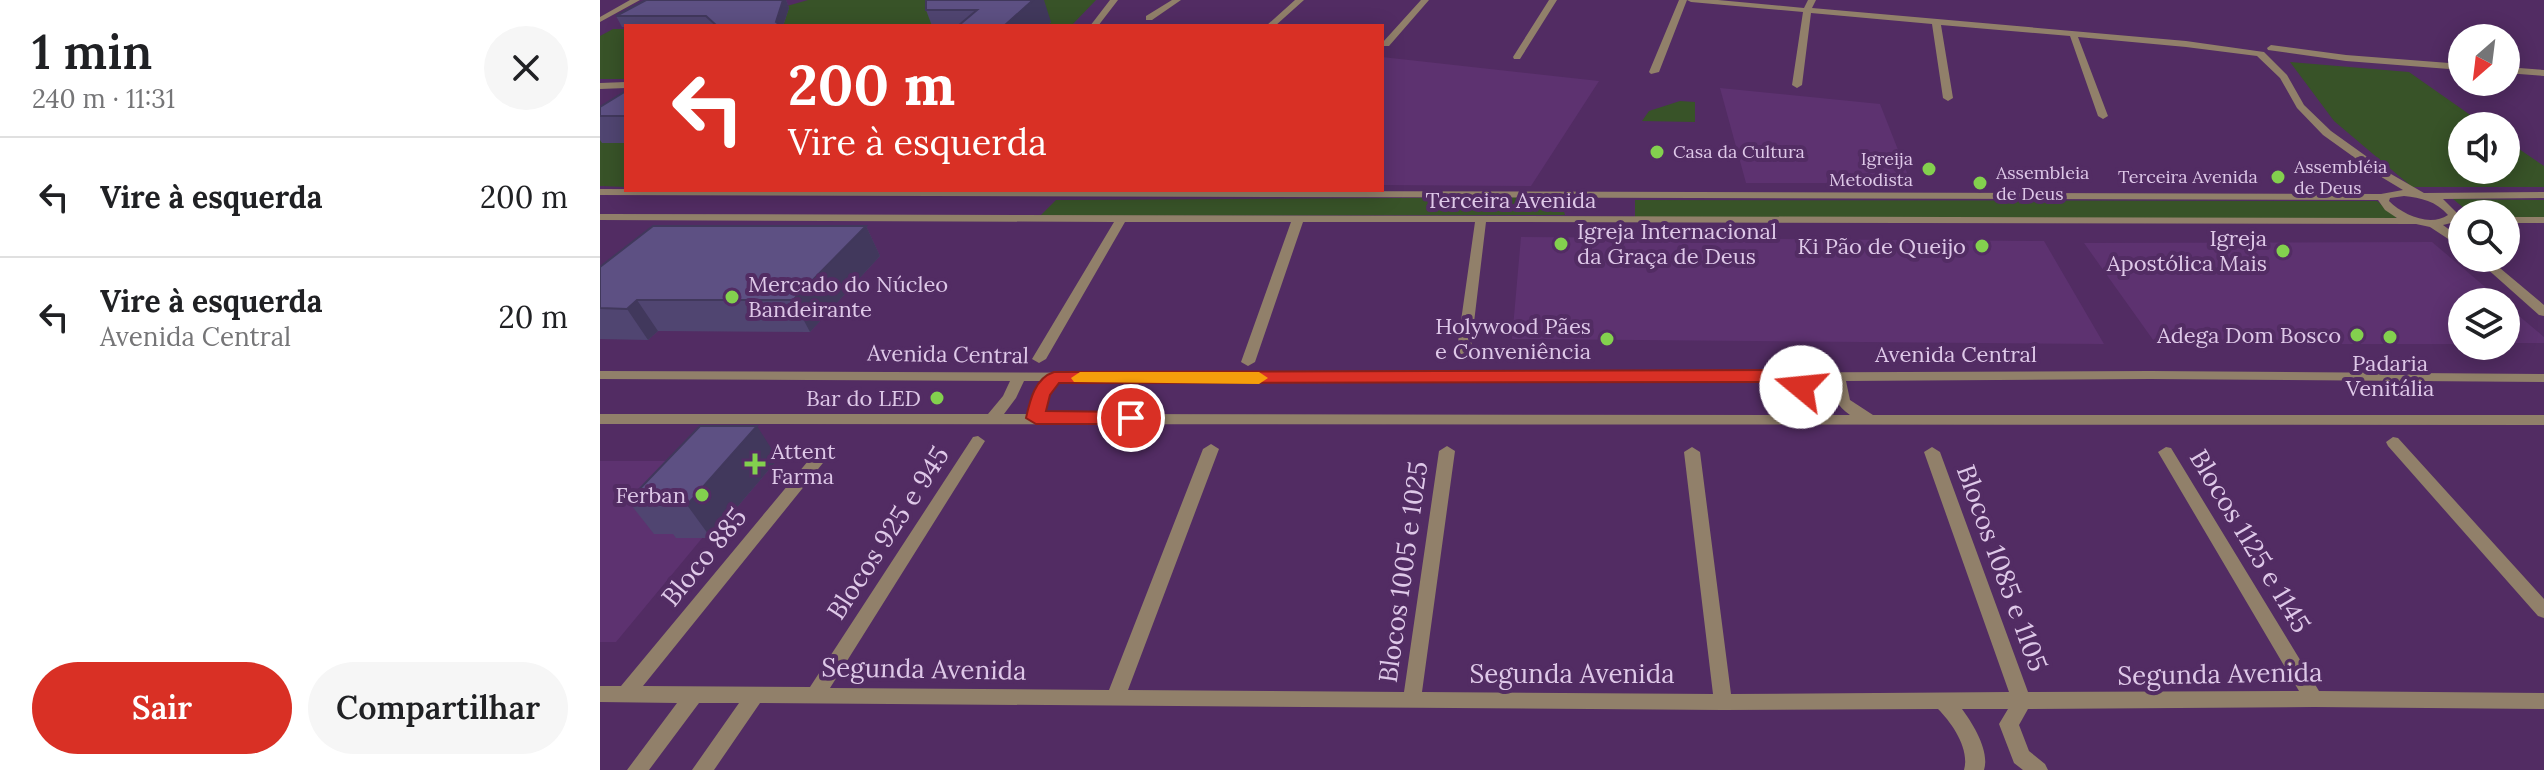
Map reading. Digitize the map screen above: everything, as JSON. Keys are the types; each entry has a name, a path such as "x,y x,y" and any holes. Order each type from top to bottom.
{"street":[{"path":"600,20 636,0"},
{"path":"1096,24 1114,0"},
{"path":"1149,18 1177,0"},
{"path":"1272,24 1300,0"},
{"path":"1386,44 1425,0"},
{"path":"1517,57 1553,0"},
{"path":"1654,72 1683,0"},
{"path":"1691,0 2186,44 2281,56 2448,66"},
{"path":"1797,85 1807,10 1812,0"},
{"path":"1936,22 1948,98"},
{"path":"2073,34 2103,116"},
{"path":"2259,52 2271,48 2346,58"},
{"path":"2271,48 2282,53 2286,66 2284,77"},
{"path":"2259,52 2284,77 2291,93 2314,120 2366,162 2448,208"},
{"path":"2520,71 2544,73"},
{"path":"600,86 624,85"},
{"path":"2366,162 2387,195 2383,201 2392,210 2427,222 2448,235"},
{"name":"Terceira Avenida","path":"600,192 624,192"},
{"name":"Terceira Avenida","path":"987,192 2423,196"},
{"path":"972,220 993,210 1002,198 1001,193"},
{"path":"1035,219 1027,215 1026,210 1043,193"},
{"path":"1576,194 1582,209 1576,220"},
{"path":"1627,194 1621,201 1621,207 1623,214 1632,220"},
{"path":"2423,196 2544,195"},
{"name":"Terceira Avenida","path":"600,217 2448,220"},
{"path":"1039,359 1121,219"},
{"path":"1248,362 1298,219"},
{"path":"1463,356 1481,219"},
{"path":"2520,220 2544,220"},
{"path":"2497,272 2544,312"},
{"name":"Avenida Central","path":"600,375 2544,378"},
{"path":"1787,376 1801,387 1805,397 1803,413 1793,420"},
{"path":"994,417 1009,398 1019,377"},
{"path":"1839,377 1838,395 1843,404 1871,419"},
{"path":"1036,418 1041,394 1054,378"},
{"path":"600,419 2544,420"},
{"name":"Blocos 925 e 945","path":"816,694 978,441"},
{"path":"2393,442 2544,611"},
{"path":"1116,697 1211,449"},
{"name":"Blocos 1005 e 1025","path":"1412,699 1447,451"},
{"path":"1692,452 1723,702"},
{"name":"Blocos 1085 e 1105","path":"1932,452 2022,702"},
{"name":"Blocos 1125 e 1145","path":"2166,452 2314,699"},
{"name":"Bloco 885","path":"626,694 823,453"},
{"name":"Segunda Avenida","path":"600,694 1723,702 2544,701"},
{"path":"702,770 756,694"},
{"path":"637,770 693,696"},
{"path":"1943,702 1966,727 1976,764 1974,770"},
{"path":"2022,702 2009,724 2021,757 2038,770"}],"shaded area":[{"path":"1384,57 1599,81 1531,186 1384,185"},
{"path":"1720,88 1880,104 1911,183 1746,183"},
{"path":"1521,237 2044,241 2104,344 1512,339"},
{"path":"2432,242 2448,256 2448,272 2468,272 2486,288 2448,288 2448,344 2156,344 2084,243"},
{"path":"2520,317 2544,337 2544,343 2520,343"},
{"path":"600,461 766,461 616,642 600,642"}],"green space":[{"path":"808,0 1096,0 1073,24 758,24 780,8"},
{"path":"613,29 624,29 624,79 600,79 600,36"},
{"path":"2290,62 2409,72 2466,112 2448,112 2448,184 2520,184 2520,150 2544,166 2544,187 2412,187 2334,121"},
{"path":"1680,101 1695,102 1695,122 1642,121 1649,111"},
{"path":"624,119 624,187 600,186 600,134"},
{"path":"1560,197 1565,215 1040,216 1056,200"},
{"path":"2453,199 2544,200 2544,220 2520,220 2520,200"},
{"path":"1635,200 2377,201 2397,218 1635,218"}],"building":[{"path":"646,0 783,0 776,22 778,24 715,24 706,16 616,16"},
{"path":"926,0 1033,0 1006,24 960,24 977,10 926,10"},
{"path":"624,92 624,116 600,116 600,107"},
{"path":"653,226 866,226 793,300 637,300 627,309 600,308 600,267"},
{"path":"700,426 757,426 687,505 651,505 655,501 628,501"}],"slow traffic":[{"path":"1080,378 1259,378"}],"place":[{"name":"Casa da Cultura","path":"1657,152"},
{"name":"Igreija Metodista","path":"1929,169"},
{"name":"Assembléia de Deus","path":"2278,177"},
{"name":"Assembleia de Deus","path":"1980,183"},
{"name":"Igreja Internacional da Graça de Deus","path":"1561,244"},
{"name":"Ki Pão de Queijo","path":"1982,246"},
{"name":"Igreja Apostólica Mais","path":"2283,251"},
{"name":"Mercado do Núcleo Bandeirante","path":"732,297"},
{"name":"Adega Dom Bosco","path":"2357,335"},
{"name":"Padaria Venitália","path":"2390,337"},
{"name":"Holywood Pães e Conveniência","path":"1607,339"},
{"name":"Bar do LED","path":"937,398"},
{"name":"Attent Farma","path":"755,464"},
{"name":"Ferban","path":"702,495"}],"route":[{"path":"1131,418 1036,418 1036,410 1041,394 1054,378 1787,376 1801,387"}]}
